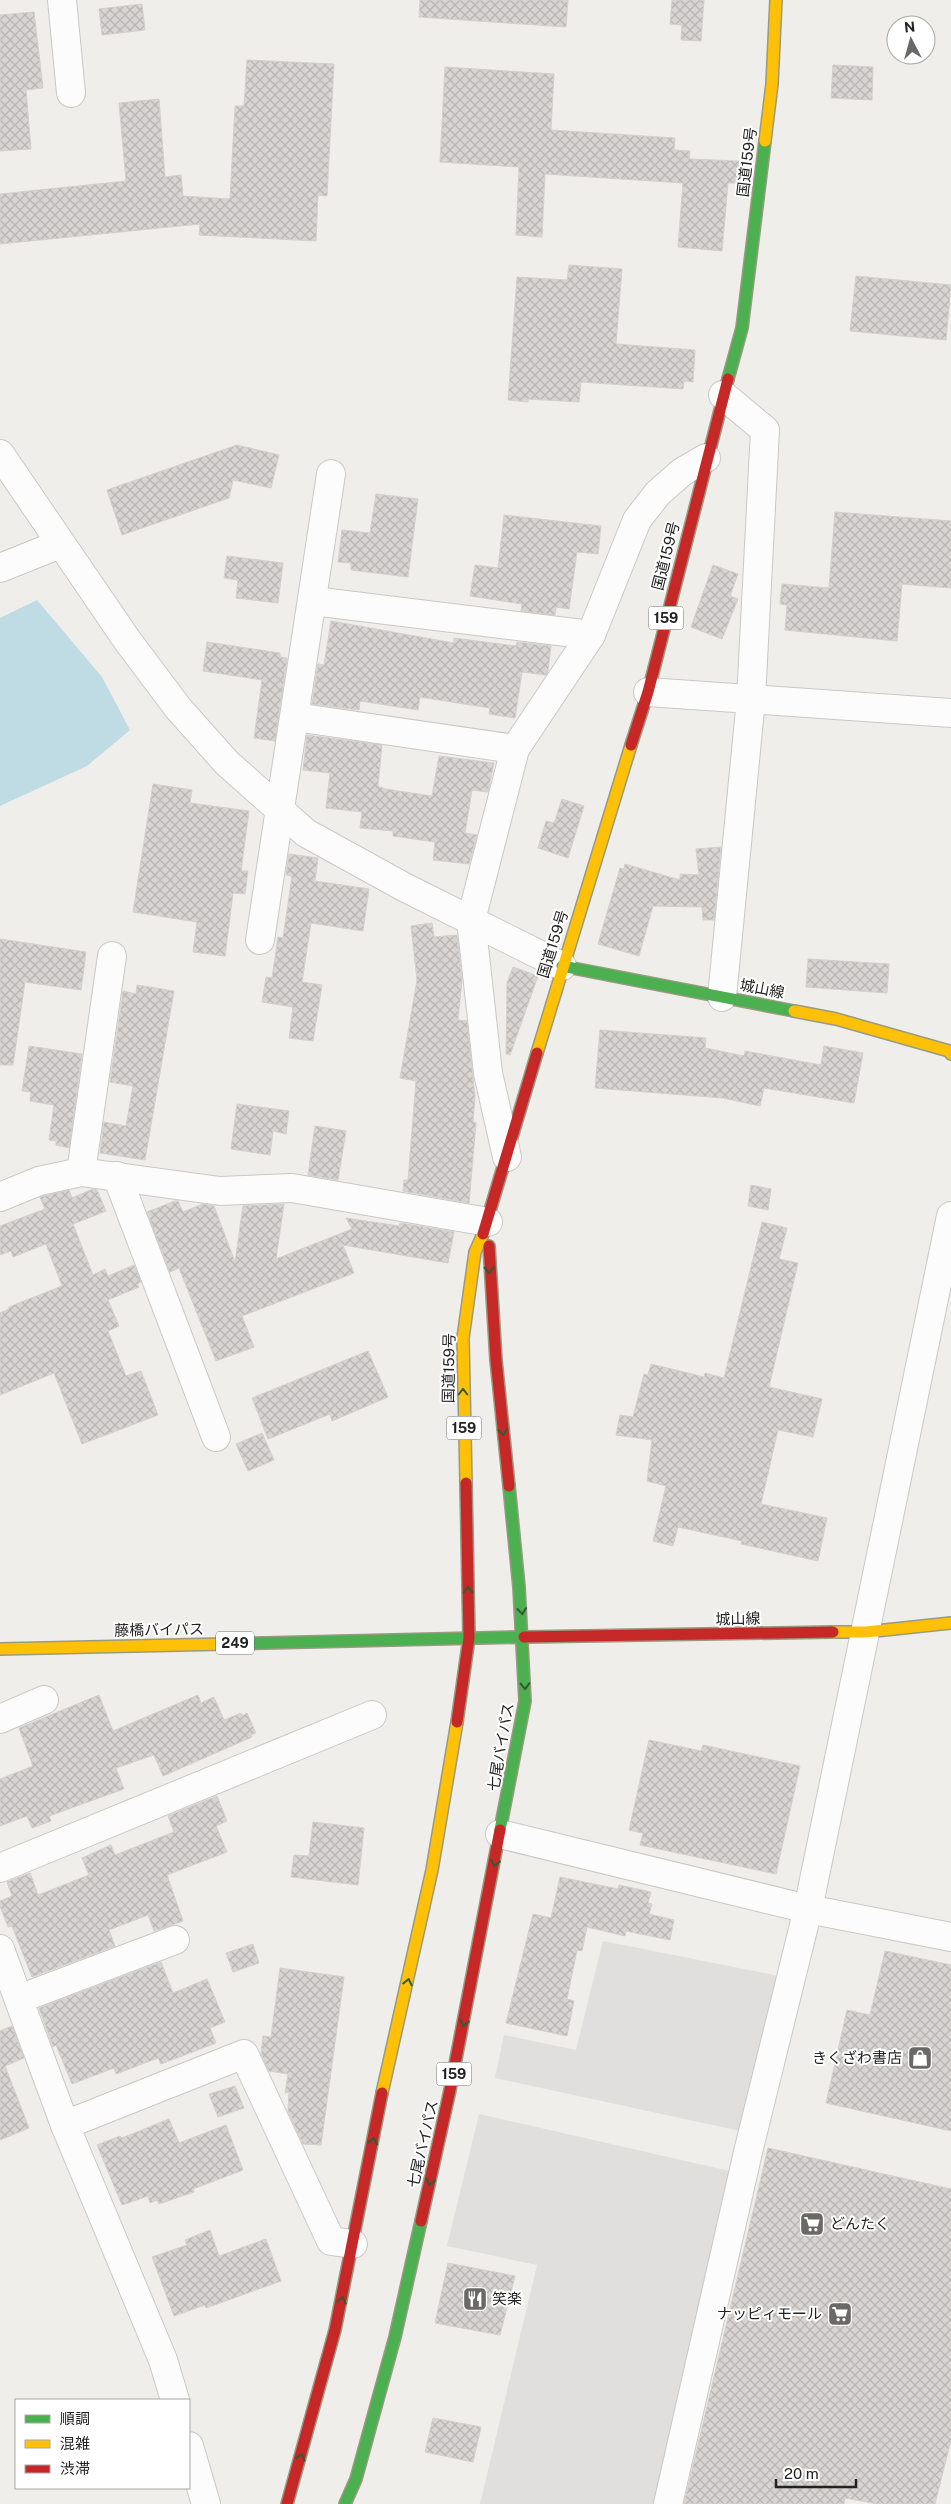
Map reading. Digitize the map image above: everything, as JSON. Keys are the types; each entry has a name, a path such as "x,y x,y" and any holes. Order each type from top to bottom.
{"main road":[{"name":"国道159号","path":"469,1638 463,1338 475,1252 488,1222 562,966 648,692 706,458 742,328 772,84 776,0"},
{"name":"城山線","path":"562,966 836,1019 949,1050 951,1054"},
{"name":"国道159号","path":"488,1222 490,1311 524,1638"},
{"name":"城山線","path":"524,1638 866,1632 951,1623"},
{"name":"249","path":"469,1638 524,1638"},
{"name":"藤橋バイパス","path":"0,1649 469,1638"},
{"name":"159","path":"287,2504 335,2330 381,2099 432,1870 469,1638"},
{"name":"七尾バイパス","path":"345,2504 356,2478 395,2337 459,2051 525,1701 524,1638"}],"street":[{"path":"62,0 71,93"},
{"path":"722,997 751,699 765,430 723,395"},
{"path":"0,454 127,640 178,708 226,763 306,833 404,887 562,966"},
{"path":"507,1157 488,1073 471,920 515,749 591,635 637,520 658,493 682,472 706,458"},
{"path":"260,940 314,601 331,474"},
{"path":"0,568 60,544"},
{"path":"314,601 591,635"},
{"path":"648,692 951,713"},
{"path":"295,717 515,749"},
{"path":"81,1172 112,956"},
{"path":"0,1197 39,1181 81,1172 220,1191 292,1188 488,1222"},
{"path":"116,1176 216,1437"},
{"path":"668,2504 748,2152 808,1909 951,1216"},
{"path":"0,1719 44,1700"},
{"path":"0,1868 372,1715"},
{"path":"500,1834 808,1909 951,1937"},
{"path":"18,1999 175,1940"},
{"path":"0,1949 65,2125 156,2341 175,2399"},
{"path":"65,2125 244,2054 331,2241 353,2244"},
{"path":"190,2449 206,2504"}],"shaded area":[{"path":"603,1941 779,1976 740,2131 495,2078 504,2035 576,2050"},
{"path":"479,2114 734,2172 660,2504 480,2504 537,2265 447,2246"}],"water":[{"path":"37,600 102,677 130,730 87,766 0,806 0,618"}],"building":[{"path":"420,0 568,0 566,27 419,17"},
{"path":"672,0 704,0 701,41 681,40 682,25 670,24"},
{"path":"142,4 145,30 102,35 99,9"},
{"path":"34,12 43,88 26,90 31,149 0,151 0,15"},
{"path":"247,60 334,64 327,196 318,195 316,241 199,235 200,224 0,244 0,194 126,181 119,103 159,99 165,177 181,175 183,196 230,199 235,106 244,106"},
{"path":"833,65 873,67 872,100 831,98"},
{"path":"445,67 554,74 551,130 675,138 674,150 690,151 689,159 739,161 737,183 728,183 722,251 678,247 683,183 545,174 542,237 516,235 519,167 440,162"},
{"path":"569,265 622,269 616,344 695,350 693,382 684,381 683,389 581,382 579,402 528,399 528,402 508,400 517,277 567,280"},
{"path":"856,276 951,285 946,340 850,331"},
{"path":"237,445 279,455 271,488 233,480 229,498 122,535 107,490"},
{"path":"376,494 418,499 408,577 351,570 351,563 338,562 342,530 370,533"},
{"path":"835,512 951,521 951,588 902,584 897,641 785,630 787,605 780,604 782,584 829,588"},
{"path":"504,515 601,526 598,554 577,552 569,609 556,607 555,615 521,611 522,604 470,596 475,565 498,568"},
{"path":"227,556 283,563 278,603 236,598 238,580 224,578"},
{"path":"713,565 738,574 730,596 738,599 722,639 691,627"},
{"path":"331,621 454,643 454,638 516,646 517,642 551,646 548,671 546,675 522,672 515,718 489,714 490,708 420,697 418,710 360,701 359,710 312,704 318,664 324,665"},
{"path":"207,642 280,653 280,657 287,658 275,741 254,738 262,680 203,671"},
{"path":"307,735 382,745 378,786 385,789 432,796 439,756 494,763 488,792 472,790 465,833 477,835 469,864 433,860 435,842 393,836 393,831 360,828 362,812 326,808 330,773 303,770"},
{"path":"153,784 192,790 190,803 249,811 241,871 248,871 245,894 233,893 225,956 193,952 197,922 133,912"},
{"path":"562,799 584,806 568,858 538,848 546,821 554,823"},
{"path":"721,847 714,920 703,920 702,907 653,906 639,956 598,944 620,868 624,869 625,864 680,880 680,874 699,875 696,849"},
{"path":"289,854 318,858 315,881 369,889 363,931 311,923 302,982 322,985 313,1041 289,1038 293,1007 262,1002 266,977 272,978 278,937 283,938 292,876 286,875"},
{"path":"432,923 434,937 457,935 462,980 458,1020 467,1021 475,1097 473,1122 476,1123 469,1203 403,1191 404,1180 408,1180 416,1081 400,1078 417,980 411,926"},
{"path":"0,939 86,952 81,990 25,982 13,1065 0,1065"},
{"path":"808,959 889,964 887,993 806,987"},
{"path":"513,967 538,976 510,1055 506,1054 507,983"},
{"path":"137,985 174,991 145,1160 100,1153 104,1122 126,1126 133,1086 110,1082 123,991 136,994"},
{"path":"600,1030 706,1038 705,1048 744,1056 745,1051 821,1065 824,1046 863,1053 854,1103 764,1088 760,1106 723,1098 595,1088"},
{"path":"29,1046 82,1054 69,1148 56,1145 56,1141 49,1140 54,1105 30,1101 31,1092 22,1091"},
{"path":"237,1104 289,1111 286,1134 273,1131 270,1155 231,1149"},
{"path":"315,1126 346,1131 338,1180 308,1175"},
{"path":"751,1185 771,1189 768,1210 748,1206"},
{"path":"93,1189 97,1190 106,1211 73,1224 93,1275 105,1269 108,1276 134,1265 141,1282 137,1284 139,1287 108,1300 119,1326 108,1331 126,1376 141,1371 158,1415 82,1444 54,1373 0,1395 0,1313 9,1309 9,1307 62,1286 46,1244 13,1257 11,1251 0,1255 0,1226 45,1209 40,1197 69,1190 72,1198"},
{"path":"178,1201 183,1212 203,1204 214,1206 235,1262 243,1206 284,1204 276,1259 352,1229 346,1218 399,1226 400,1223 454,1232 448,1263 343,1245 354,1273 242,1316 254,1347 216,1361 179,1268 170,1272 147,1212"},
{"path":"762,1222 787,1228 779,1259 798,1263 769,1387 822,1399 813,1437 778,1430 761,1504 827,1518 818,1561 741,1544 742,1541 678,1527 673,1546 653,1541 666,1486 647,1481 652,1440 616,1435 620,1415 633,1417 644,1374 648,1375 651,1364 704,1377 705,1373 724,1378"},
{"path":"368,1351 388,1397 332,1421 330,1414 268,1439 252,1398"},
{"path":"262,1433 274,1460 248,1471 236,1444"},
{"path":"99,1695 113,1731 198,1695 201,1703 214,1697 224,1720 241,1713 242,1716 247,1713 256,1733 251,1735 252,1737 163,1776 154,1755 116,1768 124,1789 49,1816 51,1821 32,1828 27,1816 0,1826 0,1779 33,1766 19,1728"},
{"path":"649,1740 701,1751 703,1745 800,1766 776,1874 640,1845 643,1833 629,1830"},
{"path":"217,1796 227,1821 216,1826 227,1852 167,1875 183,1921 154,1931 148,1915 109,1930 115,1946 32,1977 12,1926 8,1927 0,1906 0,1901 12,1896 7,1882 30,1873 38,1895 89,1875 82,1858 111,1845 115,1855 174,1832 168,1816"},
{"path":"313,1822 364,1828 358,1885 291,1877 294,1855 309,1856"},
{"path":"560,1877 618,1889 619,1885 651,1892 648,1903 652,1904 649,1914 674,1920 670,1940 626,1931 625,1936 587,1927 582,1951 577,1950 567,1999 574,2001 567,2036 506,2023 533,1914 551,1918"},
{"path":"253,1944 259,1963 233,1972 226,1953"},
{"path":"885,1951 951,1965 951,2131 826,2103 847,2010 870,2015"},
{"path":"161,1962 173,1993 207,1979 225,2022 210,2028 216,2043 161,2064 158,2058 116,2074 114,2068 72,2084 56,2045 53,2047 39,2008"},
{"path":"280,1968 344,1977 321,2145 303,2144 288,2111 289,2092 285,2093 288,2074 269,2071 261,2054 263,2036 271,2037"},
{"path":"12,2026 24,2058 5,2066 29,2128 0,2140 0,2031"},
{"path":"235,2086 244,2108 218,2117 209,2094"},
{"path":"169,2119 179,2143 226,2125 243,2170 193,2189 194,2192 159,2204 157,2200 150,2203 148,2196 122,2205 97,2145 120,2136 122,2138"},
{"name":"ナッピィモール","path":"768,2148 951,2189 951,2440 935,2504 878,2504 845,2498 844,2504 684,2504"},
{"path":"210,2230 219,2256 266,2239 281,2281 206,2308 205,2305 174,2316 152,2257 187,2245 185,2240"},
{"name":"笑楽","path":"448,2263 515,2276 500,2335 435,2323"},
{"path":"433,2418 481,2427 473,2462 425,2452"}],"traffic: fast":[{"path":"728,379 742,328 765,141"},
{"path":"562,966 794,1011"},
{"path":"500,1830 525,1701 519,1587 509,1486"},
{"path":"224,1644 524,1637"},
{"path":"345,2504 356,2479 395,2337 421,2221"}],"traffic: slow":[{"path":"765,141 772,84 776,0"},
{"path":"537,1053 631,745"},
{"path":"794,1011 836,1019 949,1051 951,1054"},
{"path":"466,1483 463,1338 475,1252 483,1234"},
{"path":"833,1632 866,1632 951,1623"},
{"path":"0,1649 224,1644"},
{"path":"382,2093 432,1870 457,1722"}],"traffic: jam":[{"path":"631,745 648,692 728,379"},
{"path":"483,1234 537,1053"},
{"path":"489,1246 496,1360 509,1486"},
{"path":"457,1722 469,1638 466,1483"},
{"path":"524,1637 833,1632"},
{"path":"421,2221 450,2090 500,1830"},
{"path":"287,2504 335,2330 382,2093"}],"place":[{"name":"きくざわ書店","path":"920,2058"},
{"name":"どんたく","path":"812,2224"},
{"name":"笑楽","path":"475,2299"},
{"name":"ナッピィモール","path":"840,2314"}]}
